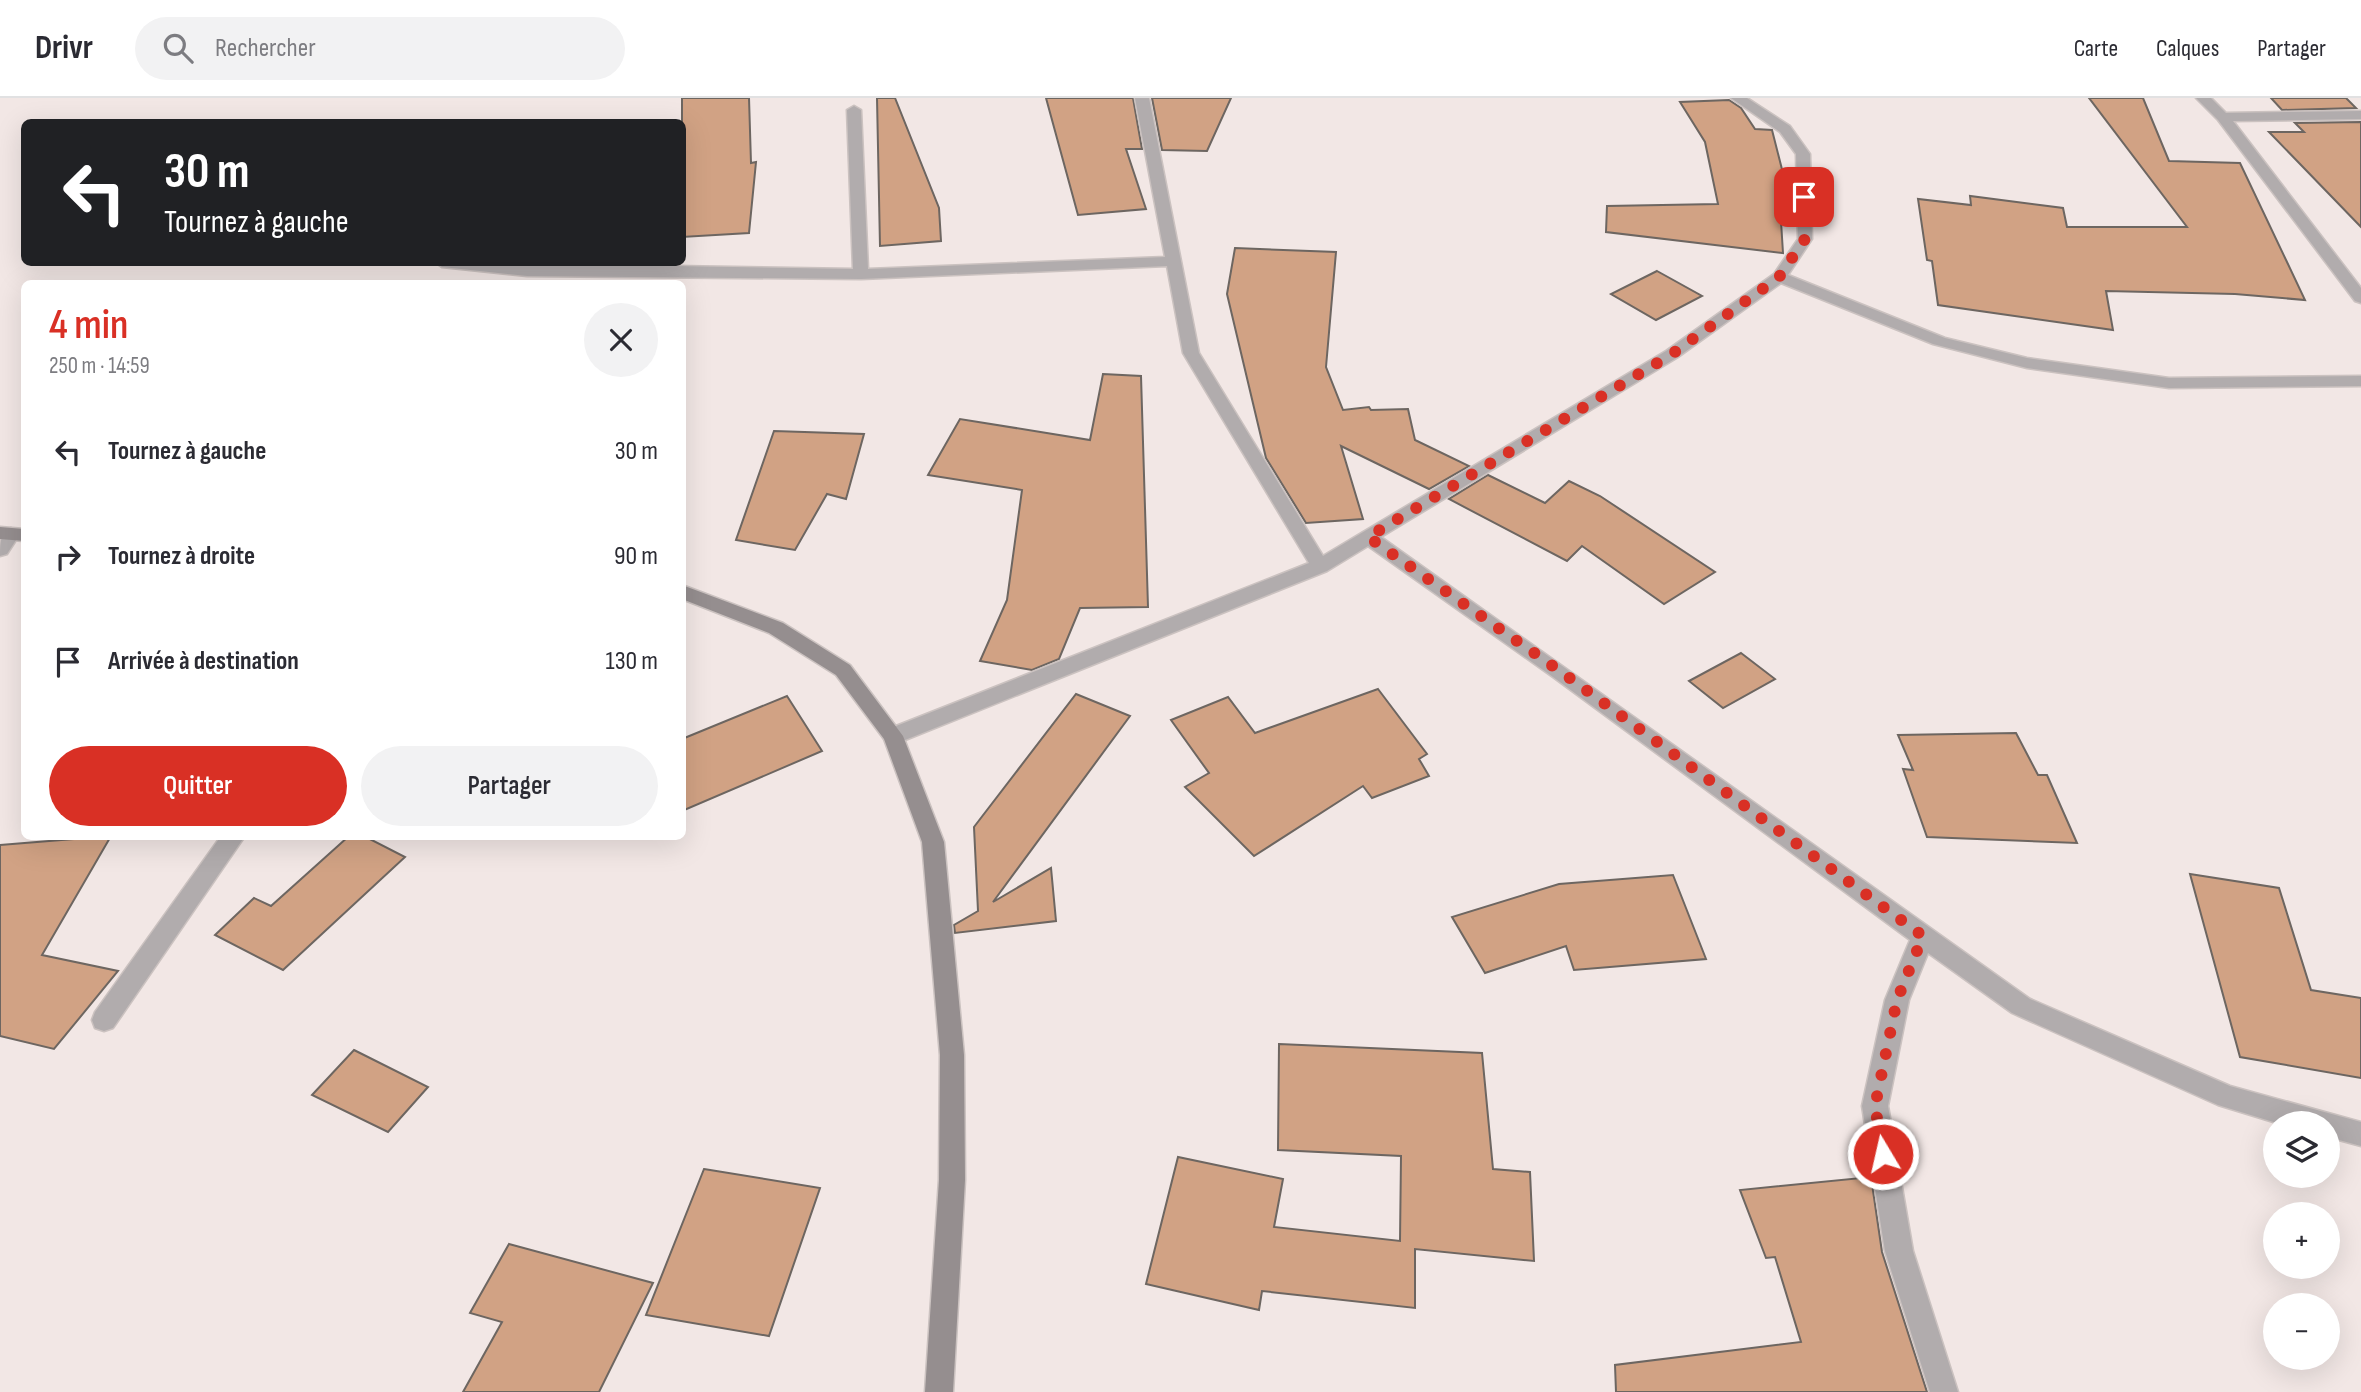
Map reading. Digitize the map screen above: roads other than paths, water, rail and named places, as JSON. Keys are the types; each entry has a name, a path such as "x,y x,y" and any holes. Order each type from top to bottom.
{"street":[{"path":"1142,98 1191,353 1320,566"},
{"path":"893,736 1320,566 1672,354 1779,277 1805,239 1803,154 1785,129 1738,98"},
{"path":"2203,98 2223,117 2361,298"},
{"path":"854,110 861,274"},
{"path":"2223,117 2361,115"},
{"path":"480,266 527,271 861,274 1173,261"},
{"path":"1779,277 1939,341 2027,363 2169,383 2361,381"},
{"path":"1368,537 1560,671 2021,1006 2227,1097 2278,1111"},
{"path":"686,593 776,628 843,670 893,736 933,842 950,1018 951,1180 939,1392"},
{"path":"104,1020 230,840"},
{"path":"1923,936 1897,1000 1875,1106 1899,1251 1944,1392"},
{"path":"2340,1128 2361,1134"}]}
